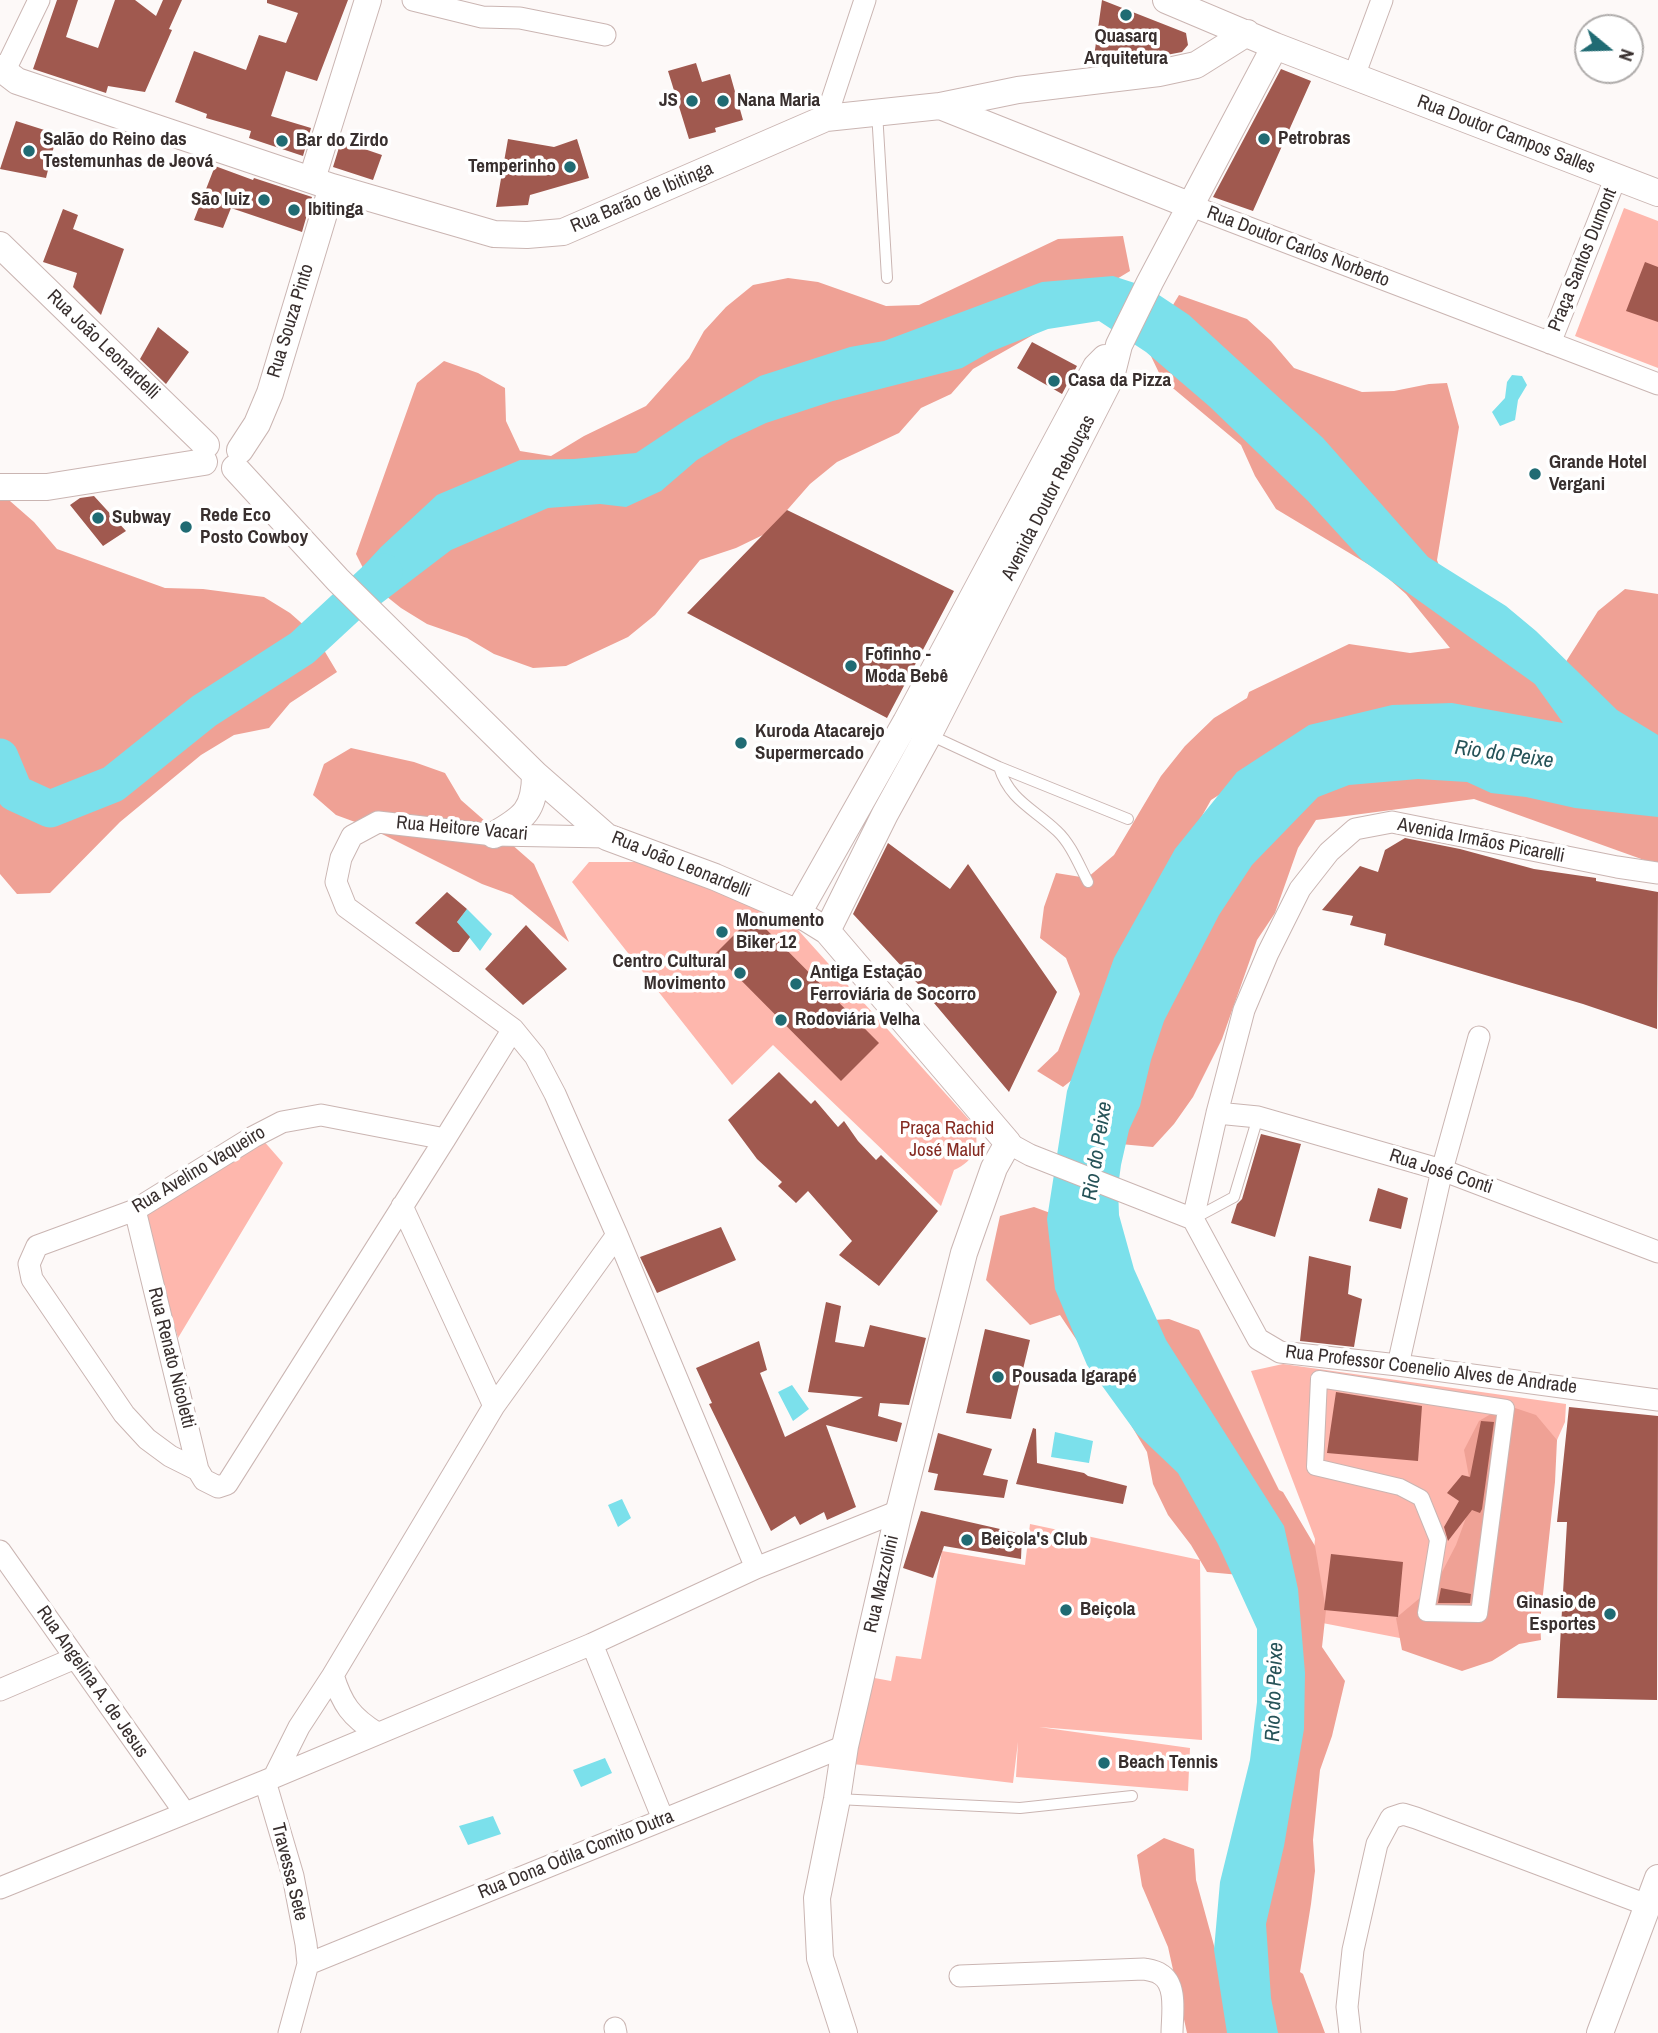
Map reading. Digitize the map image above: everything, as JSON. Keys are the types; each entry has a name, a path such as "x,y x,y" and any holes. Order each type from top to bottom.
{"street":[{"path":"2,70 39,0"},
{"name":"Rua Souza Pinto","path":"237,459 257,424 270,393 368,0"},
{"path":"413,0 482,17 520,18 605,34"},
{"path":"826,117 865,0"},
{"path":"1166,0 1275,46 1189,205"},
{"path":"1353,76 1382,0"},
{"name":"Rua Barão de Ibitinga","path":"2,70 17,81 322,183 494,234 527,235 563,232 826,117 940,106 1018,90 1159,73 1196,65 1247,33"},
{"name":"Rua Doutor Campos Salles","path":"1275,46 1658,193"},
{"path":"1010,133 1006,113 1018,90"},
{"name":"Rua Doutor Carlos Norberto","path":"940,106 1189,205 1658,384"},
{"name":"Praça Santos Dumont","path":"1550,343 1616,177"},
{"name":"Avenida Doutor Rebouças","path":"798,913 906,722 986,595 1053,469 1096,367 1121,341 1189,205"},
{"name":"Rua João Leonardelli","path":"0,245 205,453"},
{"path":"0,487 104,484 205,453 207,467 224,473 237,459"},
{"name":"Rua João Leonardelli","path":"237,459 249,494 535,774 607,837 715,877 798,913 827,931 1019,1149"},
{"name":"Avenida Doutor Rebouças","path":"827,931 885,814 929,734 986,595"},
{"path":"494,835 527,813 535,792 535,774"},
{"path":"861,802 885,814"},
{"name":"Rua Heitore Vacari","path":"607,837 494,835 378,822 352,836 341,858 336,882 346,907 513,1029 535,1056 555,1094 617,1235 756,1568"},
{"name":"Avenida Irmãos Picarelli","path":"1193,1219 1244,1010 1268,953 1300,889 1329,852 1355,829 1392,822 1605,865 1658,873"},
{"path":"198,1470 211,1485 218,1487 227,1484 513,1029"},
{"path":"1398,1365 1442,1170 1479,1037"},
{"name":"Rua José Conti","path":"1217,1113 1258,1117 1442,1170 1658,1252"},
{"name":"Rua Avelino Vaqueiro","path":"198,1470 170,1456 147,1439 124,1414 32,1279 29,1264 37,1246 135,1210 282,1122 321,1115 445,1139"},
{"path":"1019,1149 1193,1219"},
{"name":"Rua Mazzolini","path":"844,2033 820,1958 817,1898 845,1746 964,1252 994,1168 1019,1149"},
{"path":"402,1206 494,1406"},
{"name":"Rua Renato Nicoletti","path":"135,1210 198,1470"},
{"name":"Rua Professor Coenelio Alves de Andrade","path":"1193,1219 1258,1339 1280,1352 1398,1365 1658,1401"},
{"path":"269,1779 494,1406 617,1235"},
{"path":"1506,1408 1320,1378 1315,1467 1400,1487 1421,1498 1438,1540 1426,1613 1479,1615 1511,1381"},
{"path":"0,1888 592,1644 756,1568 900,1511"},
{"name":"Rua Angelina A. de Jesus","path":"0,1551 185,1813"},
{"path":"592,1644 663,1819"},
{"path":"0,1690 75,1658"},
{"path":"333,1675 348,1709 358,1721 377,1733"},
{"name":"Rua Dona Odila Comito Dutra","path":"308,1964 845,1746"},
{"name":"Travessa Sete","path":"269,1779 293,1877 308,1964"},
{"path":"1350,2033 1347,2007 1353,1950 1377,1844 1391,1818 1403,1814 1416,1818 1647,1905"},
{"path":"1600,2033 1658,1878"},
{"path":"289,2033 308,1964"},
{"path":"960,1976 1144,1969 1160,1973 1167,1980 1172,1993 1172,2033"}],"lane":[{"path":"877,112 887,278"},
{"path":"906,722 999,767 1128,819"},
{"path":"999,767 1004,783 1011,793 1057,831 1066,842 1088,882"},
{"path":"1193,1219 1234,1197 1258,1117"},
{"path":"837,1798 1020,1808 1132,1796"}],"green space":[{"path":"1624,208 1658,221 1658,368 1575,336"},
{"name":"Centro Cultural Movimento","path":"589,862 650,862 772,901 972,1123 976,1138 975,1151 967,1162 954,1170 941,1206 773,1045 732,1085 572,882"},
{"path":"262,1139 283,1163 178,1338 144,1213"},
{"path":"1283,1364 1566,1404 1565,1422 1542,1474 1477,1653 1307,1620 1315,1539 1251,1371"},
{"name":"Beiçola","path":"1030,1524 1200,1560 1202,1740 1039,1727 1190,1748 1188,1791 1016,1777 1018,1742 1013,1783 853,1764 869,1677 891,1681 896,1656 921,1659 942,1551 1025,1565"}],"shaded area":[{"path":"1123,236 1130,271 1097,291 1070,314 973,369 951,394 921,408 899,433 837,462 810,484 767,533 736,548 700,560 655,615 628,637 566,666 533,668 494,654 467,638 427,624 371,584 356,554 417,383 444,361 478,373 505,388 506,421 520,451 551,456 584,436 646,406 689,358 704,331 726,307 753,285 788,278 818,282 886,306 919,305 1058,239"},
{"path":"1179,295 1247,319 1294,368 1362,392 1394,391 1447,383 1459,427 1437,560 1450,597 1555,679 1598,611 1625,589 1658,594 1658,865 1474,799 1316,820 1298,848 1275,913 1257,940 1222,1039 1193,1097 1153,1147 1120,1144 1116,1083 1276,759 1211,800 1139,928 1091,1065 1063,1087 1037,1071 1058,1051 1080,994 1066,958 1040,938 1044,907 1056,873 1087,878 1114,855 1161,776 1185,746 1214,718 1247,698 1249,692 1349,644 1410,653 1450,648 1406,594 1381,572 1276,509 1255,476 1241,445 1162,379 1147,348"},
{"path":"0,497 10,501 34,522 57,549 165,588 203,589 264,597 290,613 315,635 337,672 290,703 269,728 234,735 201,755 120,822 50,893 17,894 0,874"},
{"path":"351,748 414,762 445,773 461,800 534,864 569,942 512,895 482,884 366,826 336,815 313,795 324,764"},
{"path":"1034,1207 1064,1218 1138,1321 1169,1319 1199,1330 1279,1490 1283,1492 1315,1546 1326,1610 1322,1647 1345,1681 1332,1736 1320,1770 1313,1840 1315,1871 1300,1972 1325,2033 1276,2033 1257,1961 1292,1705 1240,1575 1207,1572 1168,1515 1153,1484 1147,1452 1060,1315 1030,1325 986,1280 1000,1216"},
{"path":"1506,1405 1536,1415 1557,1440 1540,1622 1541,1640 1519,1644 1492,1661 1462,1671 1402,1650 1396,1618 1421,1597 1441,1574 1456,1545 1467,1515 1470,1482 1464,1450 1479,1421"},
{"path":"1164,1838 1194,1849 1196,1880 1238,2033 1187,2033 1168,1947 1142,1886 1137,1855"}],"water":[{"name":"Rio do Peixe","path":"1113,276 1147,287 1189,315 1323,438 1428,557 1506,606 1536,631 1617,710 1658,735 1658,817 1575,808 1526,797 1491,793 1467,782 1418,779 1349,785 1318,797 1252,865 1219,915 1164,1021 1140,1106 1129,1130 1118,1187 1119,1215 1134,1269 1166,1340 1284,1526 1298,1589 1305,1673 1304,1729 1284,1846 1266,1924 1271,1998 1278,2033 1227,2033 1214,1950 1220,1882 1250,1760 1257,1702 1257,1629 1218,1544 1178,1473 1137,1434 1087,1365 1055,1289 1047,1219 1067,1091 1114,958 1175,849 1237,772 1309,725 1392,705 1452,703 1563,723 1535,684 1362,560 1308,501 1209,406 1146,352 1099,321 1048,329 990,352 962,368 833,401 766,423 697,460 661,491 626,507 600,504 548,508 451,550 371,611 345,586 381,547 437,495 520,460 574,459 636,453 760,376 850,347 884,341 1042,282"},
{"path":"1512,375 1522,376 1527,385 1518,400 1515,420 1500,426 1492,412 1505,398 1507,382"},
{"path":"467,909 492,934 480,951 457,922"},
{"path":"792,1385 809,1409 793,1421 778,1392"},
{"path":"1055,1432 1093,1441 1089,1463 1051,1457"},
{"path":"622,1499 631,1518 618,1527 608,1505"},
{"path":"605,1758 612,1773 581,1787 573,1770"},
{"path":"493,1816 501,1834 468,1845 459,1826"}],"building":[{"path":"57,0 78,0 66,37 98,48 115,0 135,0 156,16 163,0 182,0 145,92 108,86 106,93 33,69"},
{"path":"267,0 348,0 317,81 286,71 271,116 311,128 303,156 249,138 251,131 206,118 207,114 175,102 194,51 246,70 259,35 286,43 298,13 267,3"},
{"path":"1102,0 1186,33 1188,45 1182,52 1093,64"},
{"path":"696,63 702,82 730,74 743,120 715,128 716,132 689,139 668,71"},
{"name":"Petrobras","path":"1281,69 1311,81 1253,211 1213,197"},
{"name":"Salão do Reino das Testemunhas de Jeová","path":"16,121 57,134 46,178 0,169"},
{"path":"508,139 554,147 577,139 589,178 530,195 528,205 496,207"},
{"path":"341,141 382,155 373,180 333,167"},
{"path":"215,166 312,197 302,232 231,208 223,228 194,220"},
{"path":"63,209 78,215 73,229 124,249 101,315 73,287 77,273 43,262"},
{"path":"1645,262 1658,267 1658,322 1626,311"},
{"path":"158,327 189,352 166,384 140,359"},
{"name":"Casa da Pizza","path":"1032,342 1077,366 1062,394 1017,368"},
{"name":"Subway","path":"94,496 126,531 103,546 70,505 80,498"},
{"name":"Fofinho - Moda Bebê","path":"787,510 954,591 887,718 687,613"},
{"path":"1405,838 1460,849 1534,869 1596,878 1596,881 1658,892 1657,1029 1583,1004 1384,945 1386,934 1350,925 1353,916 1322,910 1360,866 1378,872 1385,850"},
{"path":"888,843 950,889 968,864 1057,992 1009,1092 918,984 853,914"},
{"path":"447,892 467,909 457,922 470,937 459,952 453,952 415,923"},
{"path":"753,916 879,1043 841,1081 715,954"},
{"path":"526,925 567,969 523,1005 485,969"},
{"path":"779,1072 811,1104 815,1100 838,1127 844,1121 876,1160 881,1155 938,1211 879,1286 839,1255 852,1241 808,1191 796,1203 778,1186 782,1182 757,1159 728,1120"},
{"path":"1261,1134 1301,1144 1275,1237 1231,1223 1237,1204 1242,1199"},
{"path":"1378,1188 1408,1198 1401,1229 1369,1221"},
{"path":"721,1227 736,1260 657,1293 640,1257"},
{"path":"1309,1256 1351,1266 1348,1294 1362,1299 1354,1347 1300,1341"},
{"path":"826,1302 841,1306 835,1342 864,1347 870,1325 926,1338 909,1405 880,1403 878,1416 902,1423 897,1442 826,1425 856,1507 827,1520 824,1512 800,1525 795,1516 771,1531 709,1404 712,1403 696,1368 759,1341 767,1370 760,1373 785,1437 863,1397 808,1392"},
{"name":"Pousada Igarapé","path":"985,1329 1030,1340 1011,1419 966,1413"},
{"path":"1336,1392 1422,1406 1418,1461 1327,1453"},
{"path":"1569,1407 1658,1416 1657,1700 1557,1698 1567,1522 1557,1522"},
{"path":"1481,1421 1494,1422 1482,1509 1480,1513 1472,1510 1448,1541 1444,1527 1459,1501 1447,1493 1462,1475 1470,1477"},
{"path":"1033,1428 1036,1429 1037,1463 1127,1486 1123,1504 1016,1484"},
{"path":"938,1433 992,1449 983,1475 1008,1480 1004,1498 934,1490 938,1474 928,1472"},
{"name":"Beiçola's Club","path":"921,1511 1022,1534 1021,1559 944,1546 933,1578 903,1568"},
{"path":"1331,1554 1403,1562 1398,1617 1324,1610"},
{"path":"1441,1588 1471,1594 1470,1603 1438,1603"}],"waterway":[{"path":"0,757 15,793 50,809 113,784 204,711 302,648 384,572"}],"place":[{"name":"Quasarq Arquitetura","path":"1126,15"},
{"name":"JS","path":"692,101"},
{"name":"Nana Maria","path":"723,101"},
{"name":"Petrobras","path":"1264,139"},
{"name":"Bar do Zirdo","path":"282,141"},
{"name":"Salão do Reino das Testemunhas de Jeová","path":"29,151"},
{"name":"Temperinho","path":"570,167"},
{"name":"São luiz","path":"264,200"},
{"name":"Ibitinga","path":"294,210"},
{"name":"Casa da Pizza","path":"1054,381"},
{"name":"Grande Hotel Vergani","path":"1535,474"},
{"name":"Subway","path":"98,518"},
{"name":"Rede Eco Posto Cowboy","path":"186,527"},
{"name":"Fofinho - Moda Bebê","path":"851,666"},
{"name":"Kuroda Atacarejo Supermercado","path":"741,743"},
{"name":"Monumento Biker 12","path":"722,932"},
{"name":"Centro Cultural Movimento","path":"740,973"},
{"name":"Antiga Estação Ferroviária de Socorro","path":"796,984"},
{"name":"Rodoviária Velha","path":"781,1020"},
{"name":"Pousada Igarapé","path":"998,1377"},
{"name":"Beiçola's Club","path":"967,1540"},
{"name":"Beiçola","path":"1066,1610"},
{"name":"Ginasio de Esportes","path":"1610,1614"},
{"name":"Beach Tennis","path":"1104,1763"}],"park label":[{"name":"Praça Rachid José Maluf","path":"947,1140"}]}
